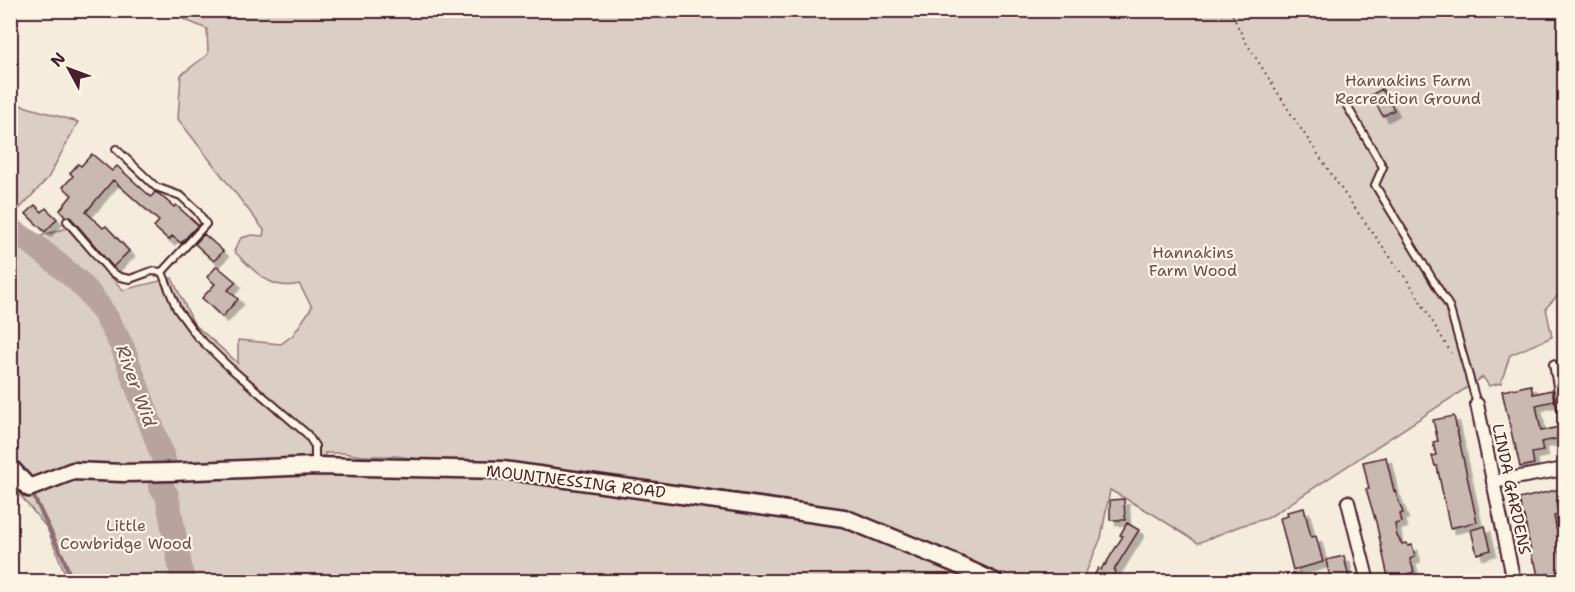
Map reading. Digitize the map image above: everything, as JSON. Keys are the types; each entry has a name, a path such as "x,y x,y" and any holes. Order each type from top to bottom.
{"street":[{"name":"LINDA GARDENS","path":"1477,404 1514,582"},
{"name":"MOUNTNESSING ROAD","path":"10,467 29,488 73,471 123,474 315,466 503,470 844,518 995,582"},
{"path":"1493,482 1564,469"},
{"path":"1348,502 1368,582"}],"lane":[{"path":"1347,106 1383,166 1375,185 1449,306 1477,404"},
{"path":"116,149 156,186 181,196 197,211 206,224 162,272"},
{"path":"67,221 110,271 120,277 130,279 152,271 162,272"},
{"path":"162,272 177,309 196,335 228,366 307,434 315,446 315,466"},
{"path":"1553,364 1564,425"}],"path":[{"path":"1230,10 1244,39 1293,117 1346,196 1412,287 1452,355"}],"green space":[{"path":"164,11 1564,11 1564,288 1546,308 1552,337 1510,355 1501,383 1489,386 1483,377 1268,518 1240,526 1198,543 1110,490 1101,538 1082,581 68,581 47,528 11,484 10,102 78,122 48,178 11,218 40,236 67,228 123,290 172,278 194,324 238,363 238,340 281,344 293,335 312,307 299,284 289,286 271,282 255,271 234,251 241,238 252,235 263,236 264,230 178,119 181,75 208,54 207,29","holes":["325,453 362,456 395,456 503,470 522,479 322,471"]}],"building":[{"path":"1382,89 1394,110 1383,116 1371,95"},
{"path":"92,154 112,171 117,166 151,197 155,192 174,207 176,205 198,225 181,243 172,236 169,240 154,227 159,221 113,180 86,212 103,228 106,226 129,251 113,267 71,218 65,216 60,210 72,195 63,187 73,176 70,173 78,164 81,166"},
{"path":"35,205 42,212 46,208 57,219 45,232 26,214"},
{"path":"204,234 223,251 214,261 195,244"},
{"path":"217,266 236,282 228,290 238,299 222,317 202,298 215,284 207,277"},
{"path":"1531,385 1533,394 1552,390 1554,401 1536,405 1541,431 1559,427 1561,438 1541,442 1543,451 1532,453 1534,464 1520,467 1502,391"},
{"path":"1454,416 1477,522 1450,528 1437,466 1432,456 1436,455 1433,442 1438,441 1433,420"},
{"path":"1386,457 1394,491 1403,513 1400,514 1402,522 1395,524 1397,536 1402,544 1412,545 1415,556 1410,559 1414,572 1407,574 1408,580 1400,582 1389,582 1366,489 1369,489 1363,462"},
{"path":"1564,488 1564,513 1554,516 1564,571 1538,576 1519,499"},
{"path":"1124,499 1125,520 1110,520 1110,500"},
{"path":"1304,508 1311,537 1316,536 1323,562 1293,570 1280,518 1288,516 1287,512"},
{"path":"1127,523 1139,530 1114,570 1116,571 1113,577 1121,582 1091,582 1098,568 1101,570 1105,565 1123,536 1120,535"},
{"path":"1485,526 1491,550 1477,554 1471,530"},
{"path":"1344,556 1350,582 1331,582 1326,560"}],"waterway":[{"name":"River Wid","path":"10,229 37,247 78,281 104,313 122,346 164,460 165,472 160,486 167,495 183,582"},
{"path":"31,491 64,559 72,582"}],"park label":[{"name":"Hannakins Farm Recreation Ground","path":"1408,89"},
{"name":"Hannakins Farm Wood","path":"1193,261"},
{"name":"Little Cowbridge Wood","path":"126,534"}]}
